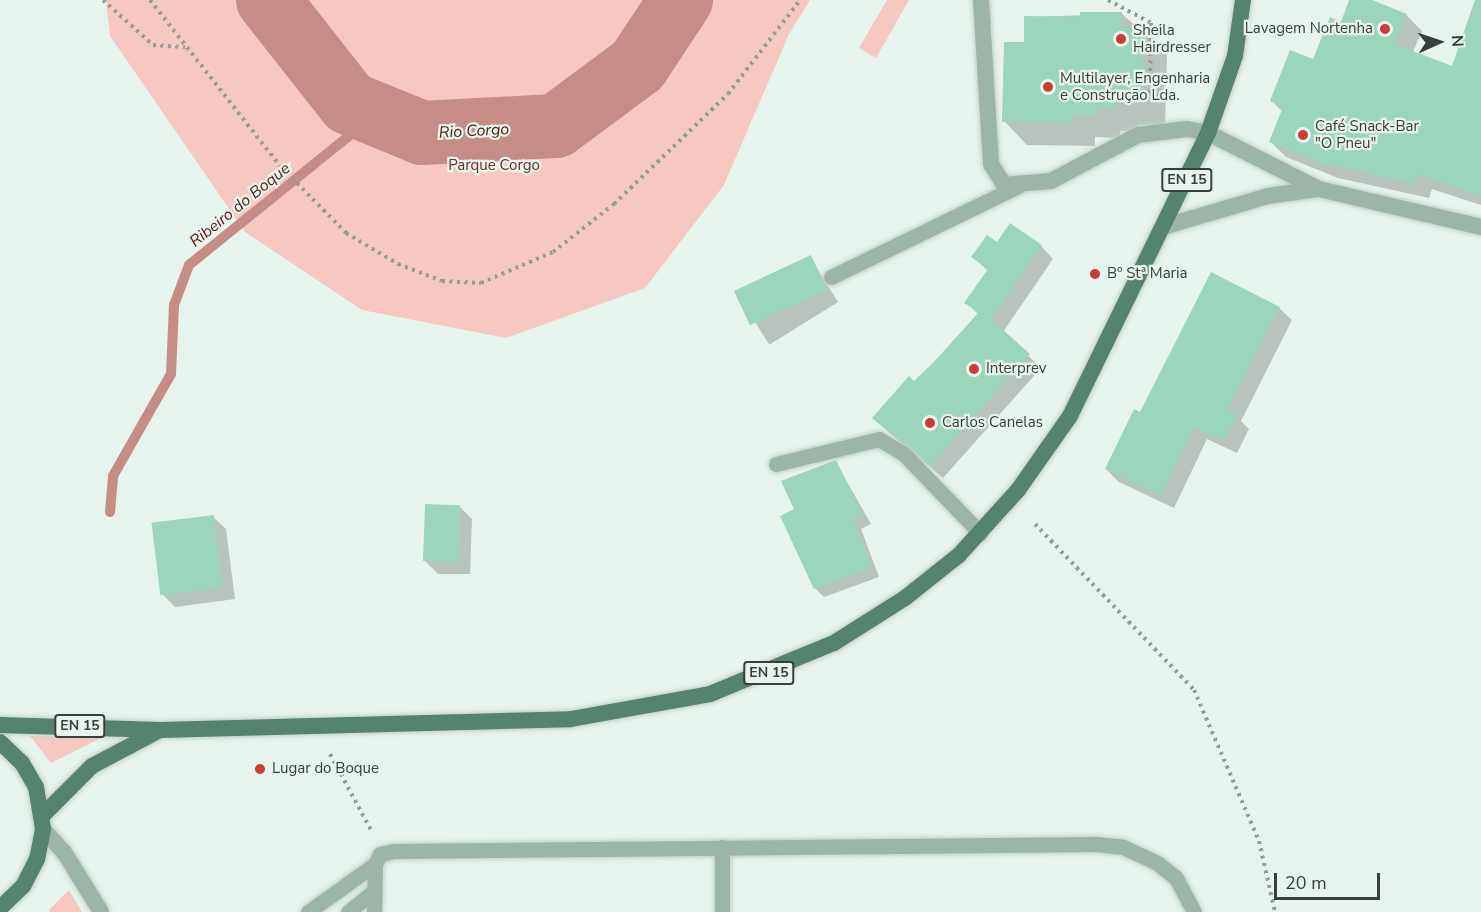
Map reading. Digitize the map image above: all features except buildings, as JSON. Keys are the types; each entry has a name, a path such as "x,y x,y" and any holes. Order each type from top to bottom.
{"main road":[{"name":"EN 15","path":"0,725 160,730 540,721 684,701 789,665 834,643 905,598 980,533 1070,416 1166,226 1208,133 1235,56 1243,0"},
{"name":"EN 15","path":"0,908 32,868 43,822 92,766 160,730"},
{"path":"0,742 22,763 43,822"}],"street":[{"path":"981,0 992,169 997,181 1018,186 1054,180 1145,132 1208,133 1319,189 1481,227"},
{"path":"1166,226 1268,196 1319,189"},
{"path":"43,822 100,912"}],"lane":[{"path":"831,277 1018,186"},
{"path":"776,464 865,439 886,441 980,533"},
{"path":"374,912 375,864 380,854 394,851 1109,845 1134,851 1167,870 1194,912"},
{"path":"722,847 722,912"},
{"path":"308,912 375,864"},
{"path":"348,912 375,891"}],"path":[{"path":"103,0 153,45 185,47"},
{"path":"150,0 281,167 346,233 398,264 442,281 481,283 520,270 554,252 614,204 728,94 800,0"},
{"path":"1108,0 1151,23 1150,93"},
{"path":"1035,525 1194,690 1258,841 1275,912"},
{"path":"330,754 373,836"}],"green space":[{"name":"Parque Corgo","path":"106,0 810,0 789,34 724,185 645,288 506,338 362,310 245,232 110,36"},
{"path":"887,0 909,0 876,58 859,48"},
{"path":"30,736 103,737 51,763"},
{"path":"69,890 82,912 50,912 49,910"}],"waterway":[{"name":"Rio Corgo","path":"268,0 349,103 422,133 556,126 638,65 681,0"},
{"name":"Ribeiro do Boque","path":"110,512 113,476 171,374 174,305 189,265 376,114"}],"place":[{"name":"Lavagem Nortenha","path":"1385,29"},
{"name":"Sheila Hairdresser","path":"1121,39"},
{"name":"Multilayer, Engenharia e Construção Lda.","path":"1048,87"},
{"name":"Café Snack-Bar \"O Pneu\"","path":"1303,135"},
{"name":"Bº Stª Maria","path":"1095,274"},
{"name":"Interprev","path":"974,369"},
{"name":"Carlos Canelas","path":"930,423"},
{"name":"Lugar do Boque","path":"260,769"}]}
